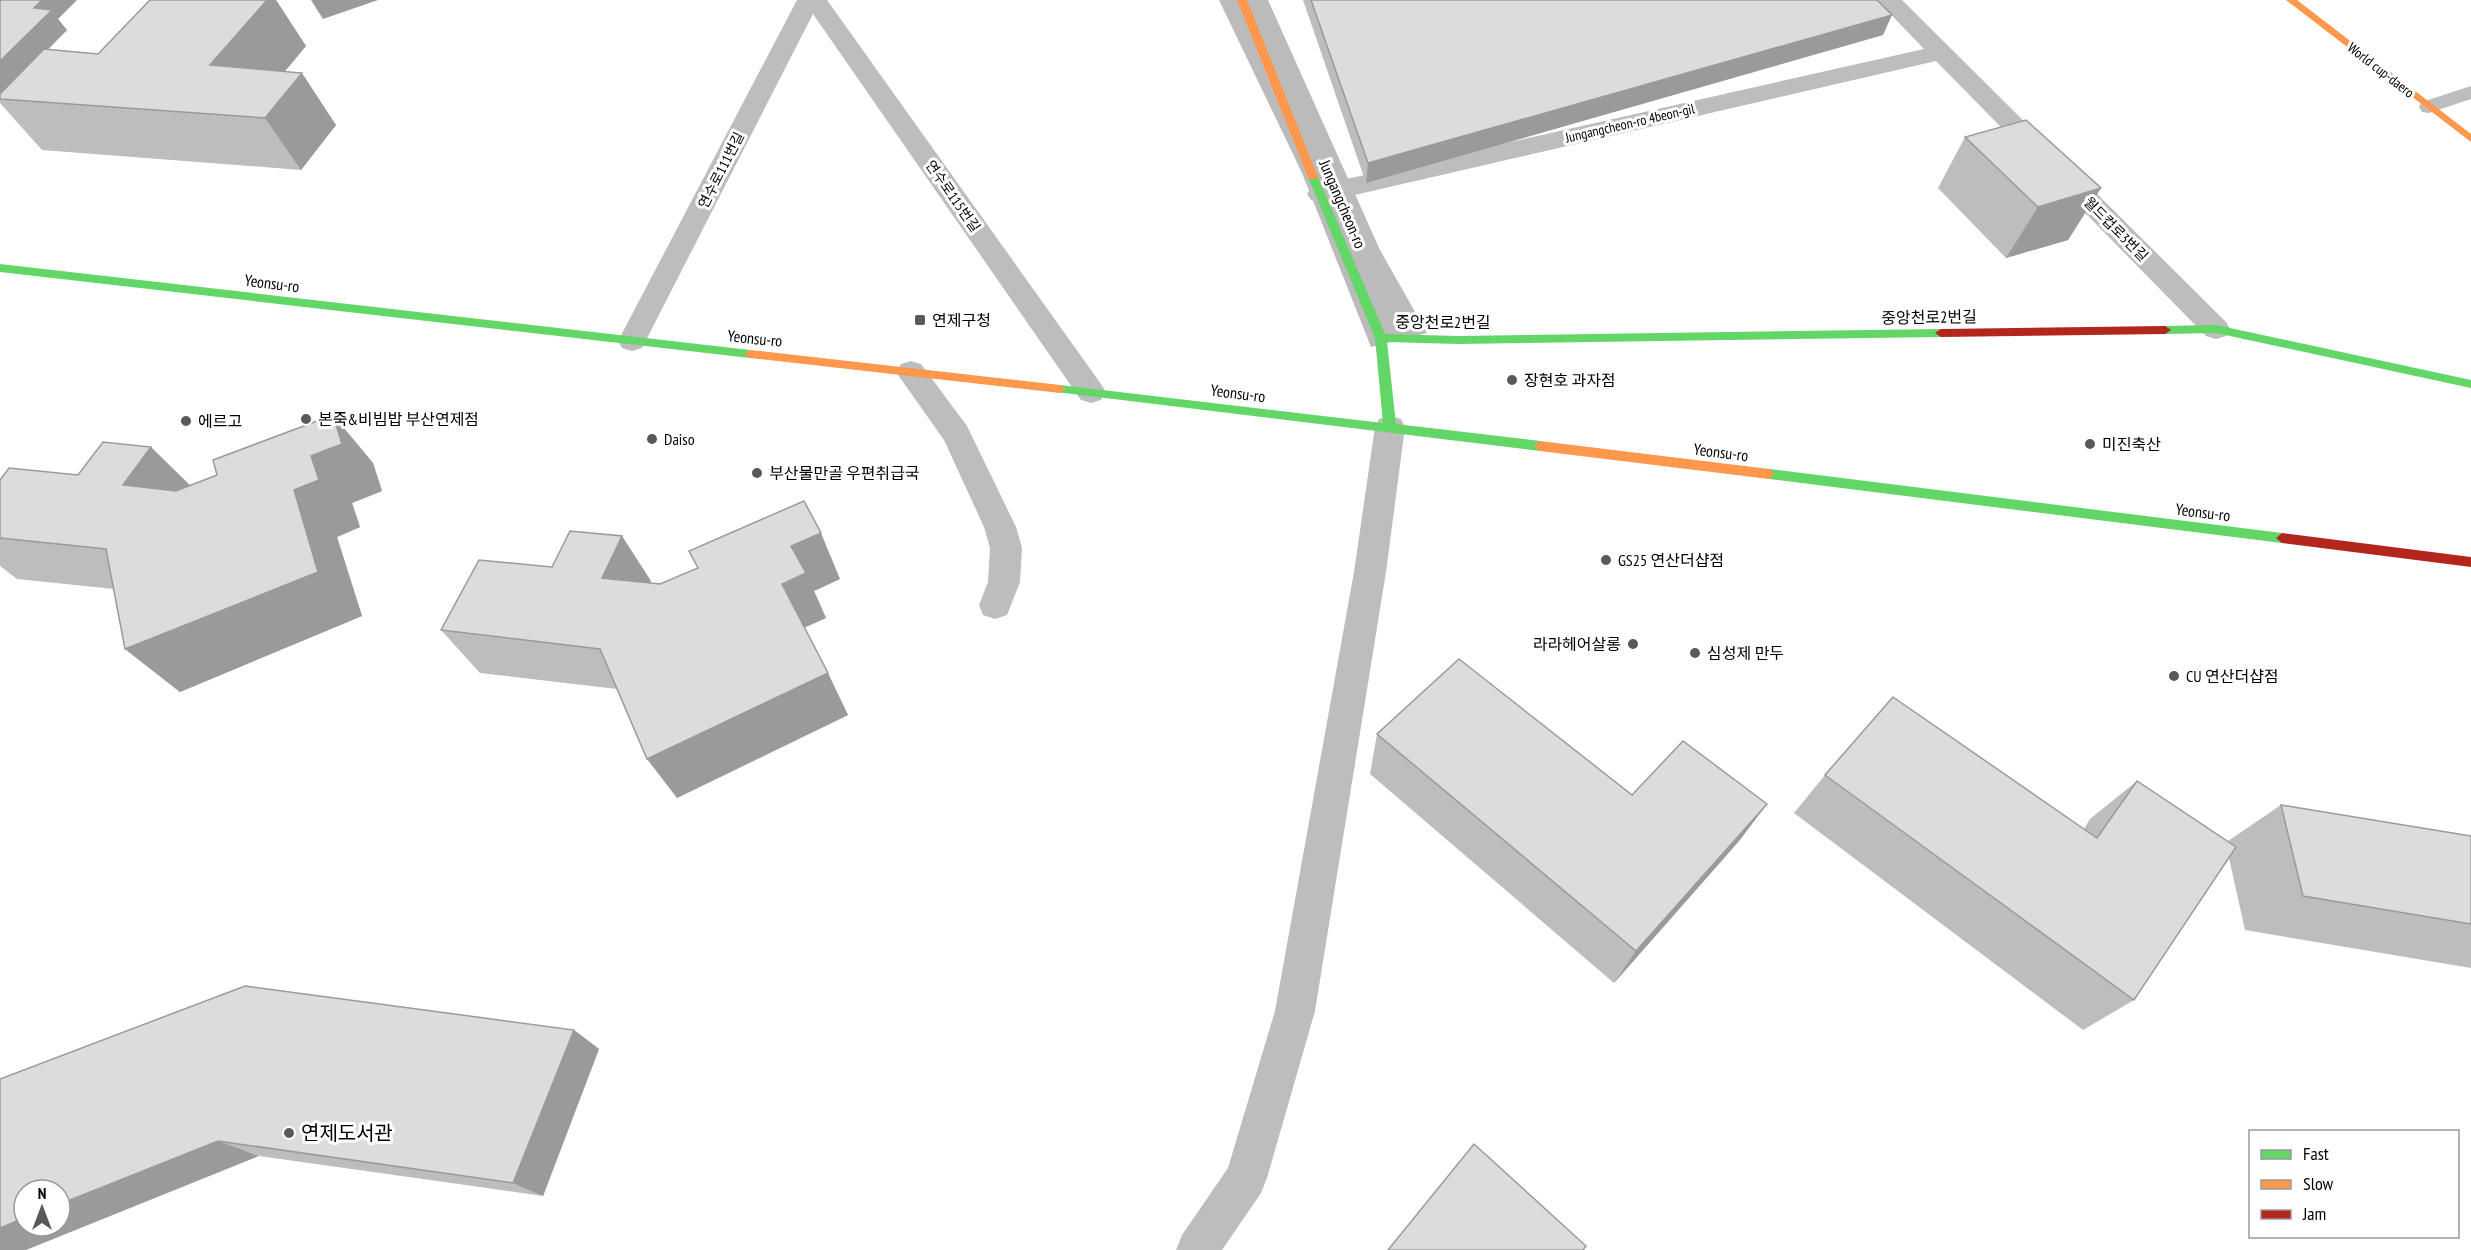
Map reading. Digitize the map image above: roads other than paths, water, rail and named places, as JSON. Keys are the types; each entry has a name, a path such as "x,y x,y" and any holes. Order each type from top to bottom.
{"main road":[{"name":"Jungangcheon-ro","path":"1242,0 1381,338 1390,427"},
{"name":"World cup-daero","path":"2291,0 2471,139"},
{"name":"Yeonsu-ro","path":"0,268 1390,427 2471,561"},
{"path":"20,283 50,273"},
{"name":"중앙천로2번길","path":"1381,338 1458,340 2216,329 2471,384"}],"street":[{"name":"연수로111번길","path":"632,340 809,0"},
{"name":"연수로115번길","path":"815,0 1091,392"},
{"name":"월드컵로3번길","path":"1889,0 2216,329"},
{"name":"Jungangcheon-ro 4beon-gil","path":"1320,194 1940,52"},
{"path":"911,372 956,434 1000,527 1006,548 1004,582 996,605"},
{"path":"1197,1250 1246,1178 1295,1011 1370,572 1390,427"}],"lane":[{"path":"2429,106 2471,92"}],"place":[{"name":"연제구청","path":"920,320"},
{"name":"장현호 과자점","path":"1512,380"},
{"name":"본죽&비빔밥 부산연제점","path":"306,419"},
{"name":"에르고","path":"186,421"},
{"name":"Daiso","path":"652,439"},
{"name":"미진축산","path":"2090,444"},
{"name":"부산물만골 우편취급국","path":"757,473"},
{"name":"GS25 연산더샵점","path":"1606,560"},
{"name":"라라헤어살롱","path":"1633,644"},
{"name":"심성제 만두","path":"1695,653"},
{"name":"CU 연산더샵점","path":"2174,676"},
{"name":"연제도서관","path":"289,1133"}]}
